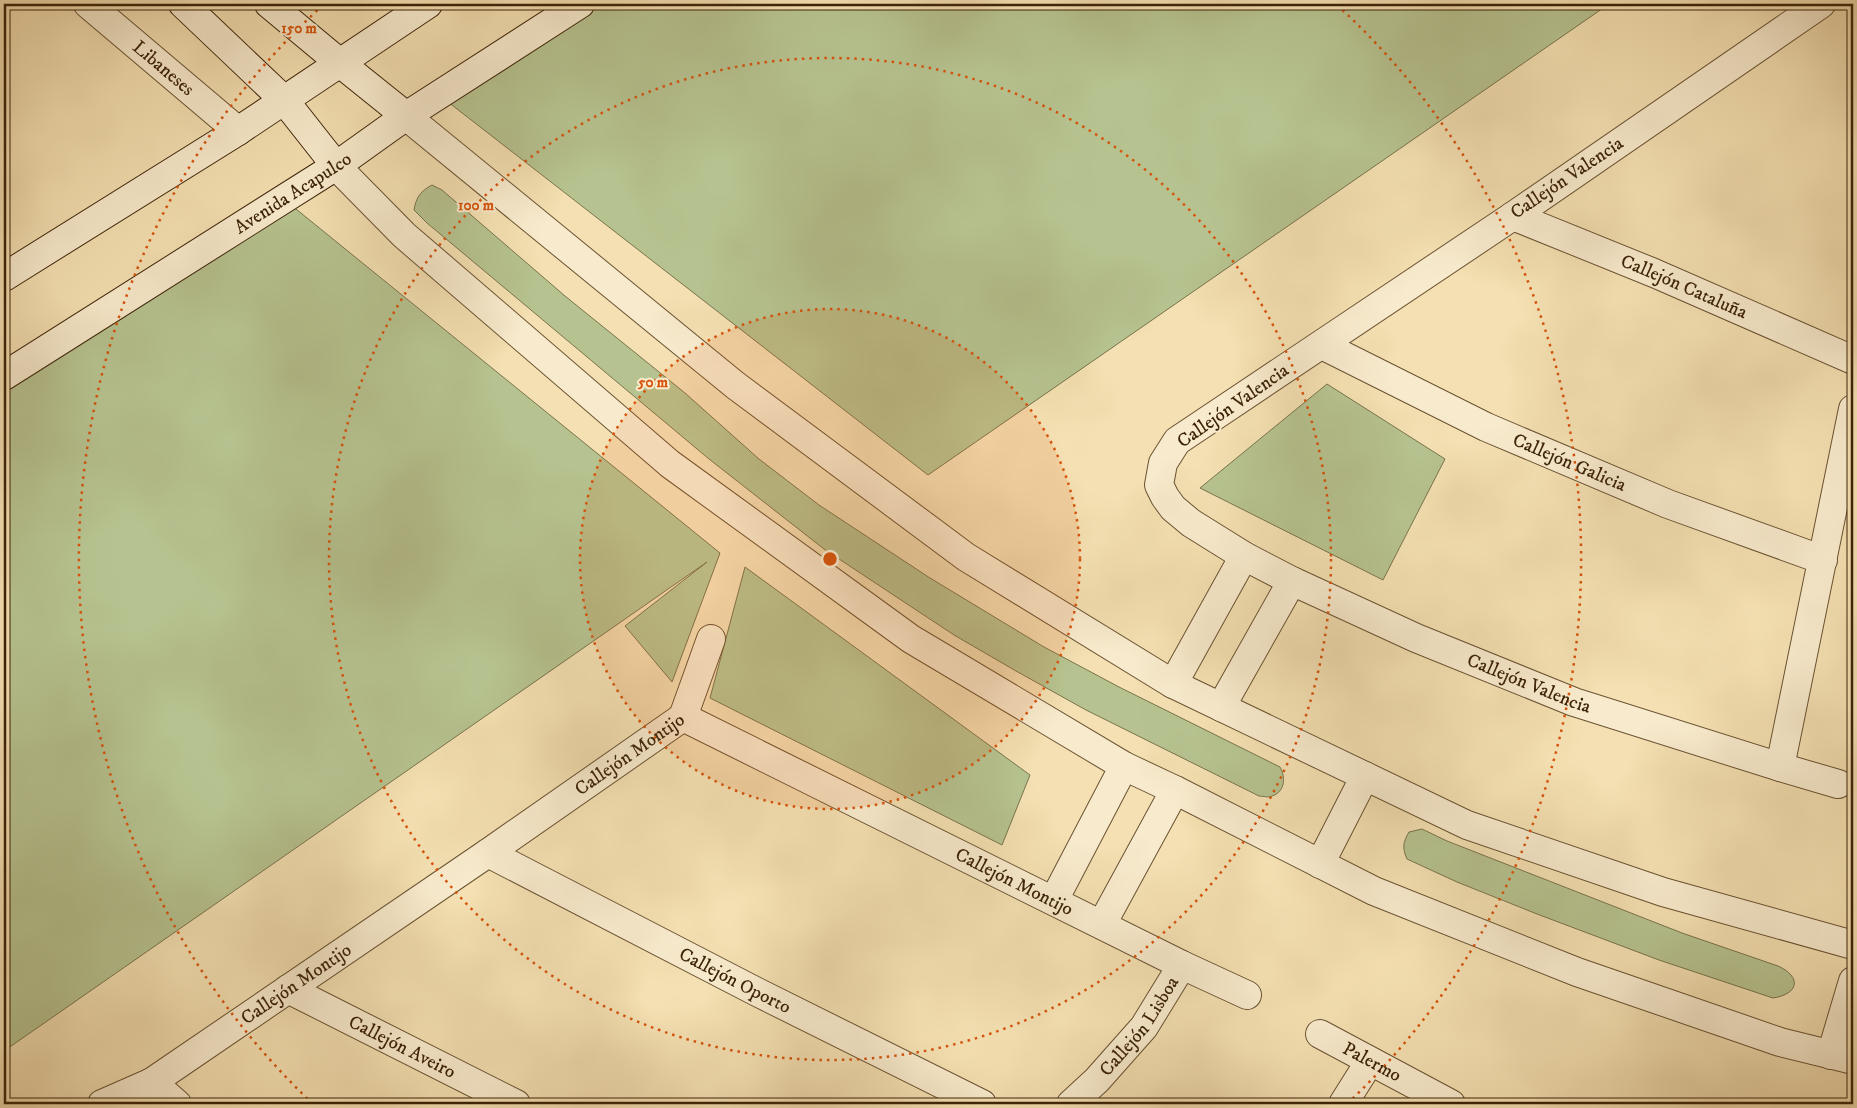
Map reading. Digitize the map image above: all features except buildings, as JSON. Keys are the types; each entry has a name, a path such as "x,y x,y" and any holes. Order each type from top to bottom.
{"street":[{"name":"Libaneses","path":"88,4 238,131"},
{"path":"183,4 284,100 336,166 404,235 670,464 911,639 1124,766 1175,790 1374,892 1577,972 1780,1042 1842,1057 1853,981"},
{"path":"269,4 735,385 966,557 1172,684 1467,826 1663,892 1853,945"},
{"path":"4,277 238,131 428,4"},
{"name":"Avenida Acapulco","path":"4,376 336,166 406,116 580,4"},
{"name":"Callejón Valencia","path":"1821,4 1513,216 1177,441 1163,464 1159,486 1173,508 1190,523 1244,556 1416,638 1574,702 1838,784"},
{"name":"Callejón Cataluña","path":"1513,216 1654,273 1853,360"},
{"name":"Callejón Galicia","path":"1322,345 1486,427 1668,504 1823,560"},
{"path":"1780,767 1853,409"},
{"path":"1172,684 1244,556"},
{"path":"1220,707 1292,580"},
{"path":"683,717 711,639"},
{"name":"Callejón Montijo","path":"102,1104 152,1082 488,853 683,717 1247,995"},
{"path":"1054,900 1124,766"},
{"path":"1320,864 1365,776"},
{"path":"1102,924 1175,790"},
{"name":"Callejón Oporto","path":"488,853 748,987 982,1104"},
{"name":"Callejón Lisboa","path":"1071,1104 1097,1080 1144,1027 1182,964"},
{"name":"Callejón Aveiro","path":"288,989 516,1104"},
{"name":"Palermo","path":"1320,1034 1452,1104"},
{"path":"1343,1104 1370,1061"},
{"path":"152,1082 177,1104"}],"green space":[{"path":"587,4 1609,4 928,475 439,95"},
{"path":"432,185 442,190 565,296 685,393 759,459 819,505 930,578 1044,647 1119,687 1280,767 1284,780 1280,791 1271,797 1259,796 1086,710 954,635 824,549 709,459 427,223 414,210 420,195"},
{"path":"275,192 720,553 672,682 625,626 707,562 4,1051 4,363"},
{"path":"1327,384 1445,459 1383,580 1200,488"},
{"path":"745,567 1030,775 1002,845 710,698"},
{"path":"1422,829 1447,841 1682,933 1778,966 1791,975 1794,985 1788,993 1773,998 1659,960 1457,882 1407,859 1404,852 1404,842 1409,832"}]}
